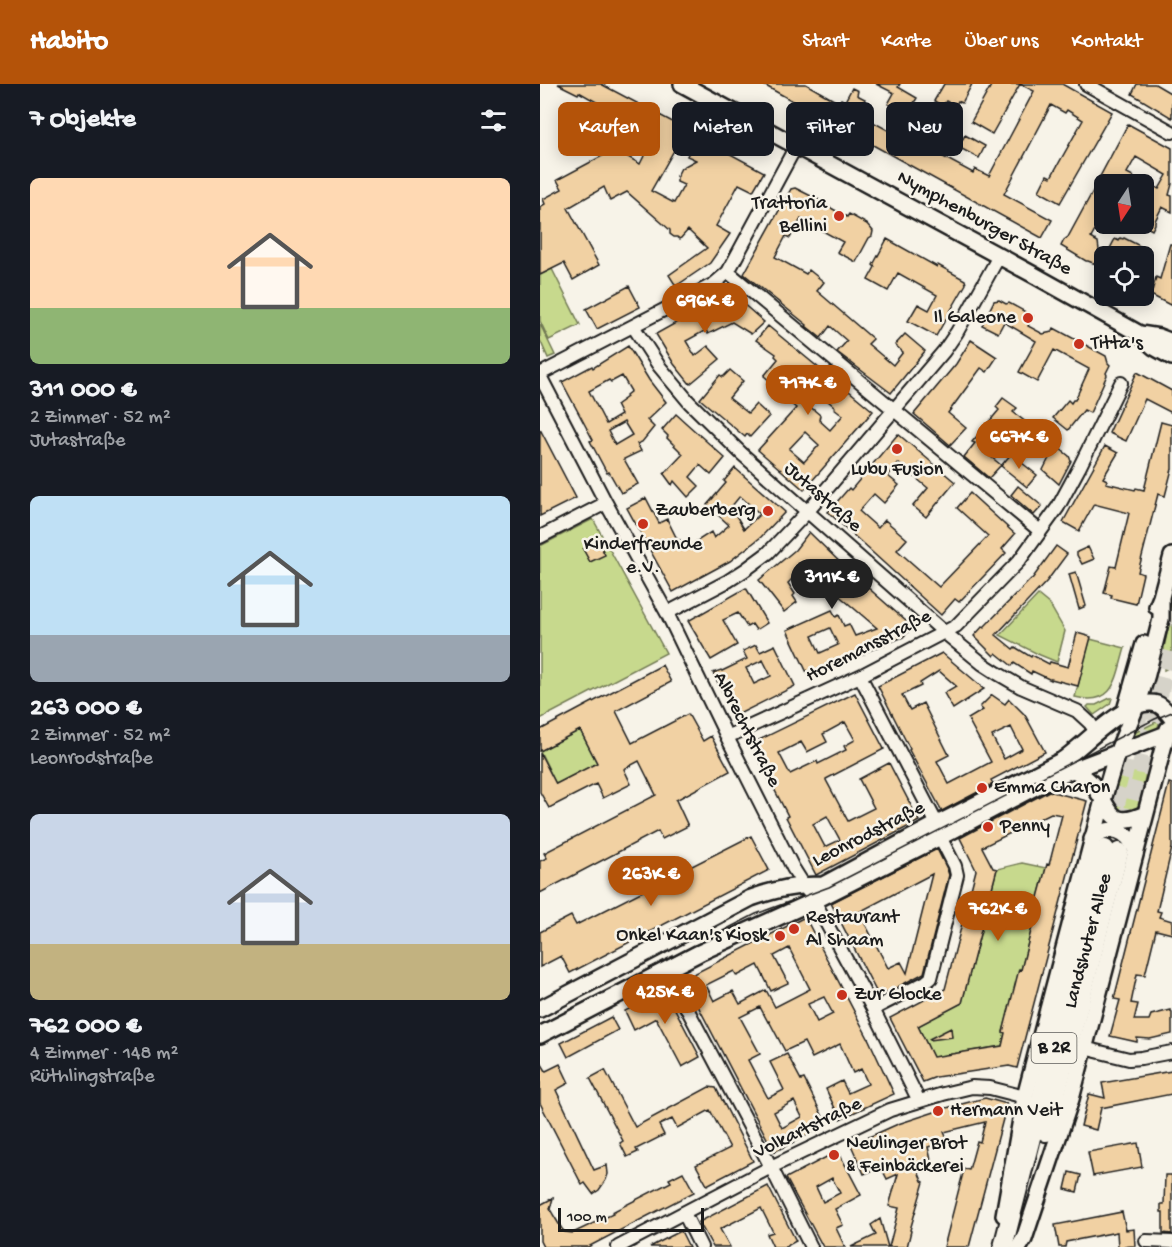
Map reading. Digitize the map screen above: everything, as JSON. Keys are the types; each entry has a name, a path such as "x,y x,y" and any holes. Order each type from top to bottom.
{"highway":[{"name":"Landshuter Allee","path":"1003,1247 1113,848"},
{"name":"Landshuter Allee","path":"1017,1247 1113,848"}],"main road":[{"name":"Nymphenburger Straße","path":"682,84 786,141"},
{"name":"Nymphenburger Straße","path":"814,156 1138,333 1154,347 1172,357"},
{"name":"Nymphenburger Straße","path":"1138,333 1172,342"},
{"name":"Landshuter Allee","path":"1017,1247 1024,1239 1059,1137 1084,1048 1113,848 1103,800 1130,709 1147,674 1161,619 1161,597 1172,556"},
{"path":"1130,709 1149,703 1158,704 1171,714"},
{"name":"Leonrodstraße","path":"540,1035 666,969 814,901 1061,761 1096,732 1130,709"},
{"name":"Landshuter Allee","path":"1003,1247 1001,1232 1025,1097 1113,848 1145,814 1171,714"},
{"name":"Leonrodstraße","path":"540,1009 751,898 773,890 804,885 822,885 1054,777 1166,734"},
{"path":"1073,770 1093,785 1112,815 1129,820 1145,814"}],"street":[{"path":"1086,84 1172,132"},
{"path":"540,375 714,284 728,272 791,156"},
{"path":"667,613 715,589 745,570 768,553 808,511 944,351 999,256"},
{"path":"728,272 1040,531"},
{"name":"Jutastraße","path":"633,326 659,366 686,399 742,454 944,632 997,673 1021,687 1077,711 1096,732"},
{"name":"Albrechtstraße","path":"540,375 606,503 667,613 793,868 814,901 873,1010 919,1101"},
{"name":"Horemansstraße","path":"727,737 860,676 956,626 1013,567 1040,531 1067,491 1121,383"},
{"path":"540,537 606,503"},
{"path":"860,676 939,831 957,875 931,978 873,1010"},
{"path":"666,969 811,1247"},
{"path":"1084,1048 1129,1059 1172,1052"},
{"name":"Volkartstraße","path":"618,1247 771,1167 890,1110 972,1087 990,1088 1025,1097"},
{"path":"684,1213 701,1247"},
{"path":"1146,1241 1172,1242"}],"green space":[{"path":"552,269 580,325 549,340 540,321 540,275"},
{"path":"540,324 555,355 548,358 540,340"},
{"path":"593,519 666,653 540,719 540,546"},
{"path":"1172,594 1172,666 1164,670 1164,648"},
{"path":"1038,595 1050,605 1065,631 1057,662 1000,635"},
{"path":"1090,639 1125,648 1112,688 1098,698 1088,699 1075,697"},
{"path":"1112,698 1110,704 1094,715 1087,707 1096,705"},
{"path":"1160,720 1157,731 1128,744 1130,735"},
{"path":"580,730 597,763 556,784 540,751"},
{"path":"1148,766 1134,814 1113,810 1109,794 1113,778"},
{"path":"1022,863 1046,868 1003,1032 1005,1033 1002,1046 933,1057 918,1026 962,1003 997,869"}],"building":[{"path":"558,84 601,84 635,102 596,102 579,92 578,94"},
{"path":"762,84 806,84 837,102 795,102"},
{"path":"876,84 900,84 898,87 917,98 914,102 889,102 894,93"},
{"path":"944,84 972,84 963,102 934,101"},
{"path":"992,84 1020,84 992,134 971,122"},
{"path":"1020,84 1062,84 1112,112 1060,203 1039,191 1047,175 1051,177 1083,120 1067,110 1065,113 1051,105 1004,194 1052,220 1042,238 893,156 941,156 973,173 975,169 989,176 1034,91"},
{"path":"1137,84 1155,84 1172,94 1172,118 1132,94"},
{"path":"852,88 858,91 857,95 865,99 864,102 840,102 841,99 845,101"},
{"path":"660,115 672,122 672,154 651,191 674,203 684,185 677,182 681,168 696,160 687,156 734,156 764,172 753,191 739,184 716,226 730,234 710,263 676,286 669,275 707,248 688,230 680,239 674,237 670,234 670,230 627,192 610,201 604,187 568,208 599,265 573,280 564,263 540,275 540,207 545,204 543,199 562,189 557,180 602,156 626,156 640,164 644,156 660,156"},
{"path":"874,123 886,129 886,152 874,146"},
{"path":"1128,124 1172,148 1172,184 1169,195 1172,196 1172,212 1162,207 1154,226 1154,186 1159,189 1167,175 1136,157 1127,173 1129,174 1101,174"},
{"path":"965,135 985,146 979,158 963,150"},
{"path":"795,188 847,217 849,214 867,224 873,231 856,262 837,252 843,242 801,219 790,238 786,236 775,257 806,274 809,270 824,282 817,291 873,339 868,344 893,365 903,352 895,345 905,334 925,351 891,393 837,352 847,341 830,326 821,338 744,274 791,189"},
{"path":"1094,192 1094,233 1091,238 1098,242 1098,246 1094,246 1094,263 1061,246"},
{"path":"1120,238 1124,238 1140,246 1111,246 1115,239 1119,241"},
{"path":"887,239 965,280 966,284 936,336 908,321 918,304 929,310 937,295 898,273 888,291 868,280"},
{"path":"1170,244 1172,244 1172,306 1154,297 1156,277 1160,279"},
{"path":"629,286 640,307 597,329 586,309"},
{"path":"728,295 733,295 764,322 751,334 732,322 708,334 706,330 686,341 695,356 708,346 720,359 690,384 674,364 656,334"},
{"path":"999,300 1033,316 1028,326 1043,334 1052,332 1054,328 1106,356 1110,365 1090,413 1084,410 1068,430 1053,418 1068,400 1071,403 1075,400 1089,369 1054,350 1037,382 1019,372 1036,341 1004,322 998,333 982,325 994,301"},
{"path":"768,326 873,411 804,490 758,450 796,408 790,403 796,395 820,415 819,420 830,430 843,415 793,372 779,389 764,376 778,359 776,354 756,340","holes":["805,432 819,445 804,462 789,449"]},
{"path":"971,340 997,357 987,372 981,368 948,413 966,428 950,445 914,414 956,364"},
{"path":"628,346 666,402 647,420 654,427 642,442 637,444 641,451 624,459 638,484 621,493 609,472 607,473 590,441 593,440 562,382 592,366 593,368","holes":["622,376 631,391 616,405 621,415 606,424 589,391","624,422 632,435 615,445 608,431"]},
{"path":"730,370 743,381 729,398 748,413 756,404 769,416 750,437 747,434 745,437 700,399 720,375 723,377"},
{"path":"1137,372 1172,391 1172,413 1145,399 1126,441 1109,433"},
{"path":"1003,398 1017,408 1013,412 1069,456 1071,461 1059,484 1043,470 1050,456 1010,425 985,452 1001,465 989,478 964,457 975,443 972,442 999,410 996,407"},
{"path":"676,414 725,458 711,475 700,465 690,477 699,486 688,497 674,481 672,485 664,474 683,454 662,430"},
{"path":"1161,422 1172,425 1172,469 1165,496 1158,494 1138,572 1143,574 1136,604 1111,598 1112,595 1104,593 1111,566 1116,567 1129,513 1094,504 1079,531 1063,522 1105,446 1118,453 1103,478 1107,480 1106,483 1144,490"},
{"path":"540,429 576,498 540,516"},
{"path":"898,434 955,482 926,517 913,506 928,488 898,463 888,476 899,485 884,503 874,494 859,511 878,528 885,520 907,539 897,550 939,587 988,536 957,508 970,493 1015,534 1002,549 1006,553 959,602 955,599 941,615 828,512 849,488 851,490"},
{"path":"1011,454 1037,475 1027,487 1001,466"},
{"path":"735,468 785,512 761,537 730,561 673,592 627,508 646,498 659,523 667,519 678,541 680,540 685,549 711,532 714,538 729,525 707,505 726,483 724,481","holes":["740,496 760,514 744,529 731,507"]},
{"path":"1018,486 1042,506 1034,515 1011,495"},
{"path":"809,532 907,622 910,628 908,632 903,637 863,653 810,679 787,630 832,610 836,617 839,615 844,626 849,624 855,636 877,628 816,576 821,588 803,571 788,583 797,602 784,612 759,580 795,550","holes":["830,628 838,645 820,653 812,636"]},
{"path":"598,541 605,555 590,562 583,549"},
{"path":"1056,546 1067,554 1047,581 996,635 1013,649 1015,647 1031,657 1032,655 1049,664 1050,662 1068,667 1077,633 1091,637 1078,686 1051,680 1032,671 1031,674 1014,663 1012,666 996,653 994,656 974,636 1032,579"},
{"path":"1088,547 1094,559 1082,564 1077,552"},
{"path":"1076,572 1086,606 1079,609 1069,574"},
{"path":"746,588 767,623 756,630 752,624 747,627 738,613 723,620 737,645 711,660 688,621"},
{"path":"756,645 760,652 775,645 795,686 735,716 713,673 747,659 743,651","holes":["763,660 771,676 754,684 746,668"]},
{"path":"942,653 984,689 953,709 944,693 956,686 939,671 920,683 921,686 902,695 910,710 923,703 949,755 937,761 949,784 991,762 968,719 983,710 980,707 992,695 1005,704 1009,699 1025,715 1045,752 991,780 993,784 942,811 878,686","holes":["1011,727 1022,749 1004,759 992,736"]},
{"path":"662,665 671,682 616,711 632,743 688,714 703,741 711,736 730,771 676,800 688,826 662,839 658,831 540,893 540,861 547,858 544,853 656,795 639,761 624,769 631,784 603,798 596,784 549,808 540,792 540,753 556,784 597,763 580,730 540,751 540,730"},
{"path":"855,693 884,749 826,780 848,821 874,808 859,779 889,763 919,821 816,875 751,744","holes":["845,722 855,740 844,746 846,750 818,764 817,761 790,774 779,753 801,742 807,752 827,742 823,734","827,816 840,840 825,847 813,824"]},
{"path":"1169,783 1172,784 1172,848 1157,911 1161,912 1159,917 1172,921 1172,934 1156,930 1145,975 1137,974 1131,1003 1138,1004 1134,1020 1149,1020 1151,1015 1171,1010 1172,1034 1150,1039 1137,1038 1137,1042 1110,1036 1120,1000 1114,999"},
{"path":"1049,791 1087,801 1017,1068 1009,1066 936,1077 923,1082 890,1018 945,989 976,870 960,838","holes":["1051,813 1062,815 1030,927 1032,927 1021,970 1019,969 1003,1032 1005,1033 1002,1046 933,1057 918,1026 962,1003 997,869 993,868 982,847"]},
{"path":"751,836 769,870 570,973 561,956 540,967 540,932 571,916 576,925"},
{"path":"937,849 949,875 924,973 879,997 831,903","holes":["932,874 907,973 901,962 888,968 859,912"]},
{"path":"805,917 869,1040 894,1094 840,1119 826,1089 842,1081 848,1093 868,1084 861,1069 853,1073 840,1044 812,1058 804,1042 785,1051 760,1007 740,1017 760,1054 748,1060 768,1098 784,1090 770,1062 787,1054 801,1080 804,1079 827,1125 774,1152 684,979","holes":["789,948 810,989 775,1007 766,990 740,1004 733,991 714,1001 706,985 734,971 737,976 758,965 771,991 788,983 774,956","824,997 833,1014 817,1022 808,1004","794,1101 802,1117 782,1128 774,1112"]},
{"path":"665,990 700,1057 682,1067 656,1018 634,1030 625,1011"},
{"path":"611,1017 618,1030 568,1057 561,1043"},
{"path":"951,1028 952,1037 929,1039"},
{"path":"540,1061 546,1071 560,1064 569,1083 556,1090 594,1170 607,1165 606,1180 593,1194 585,1183 582,1185 540,1103"},
{"path":"605,1070 635,1127 709,1087 716,1088 753,1161 707,1185 696,1165 730,1148 710,1110 677,1128 672,1119 659,1125 664,1135 636,1149 638,1152 627,1157 620,1143 623,1141 590,1078"},
{"path":"1172,1071 1172,1094 1101,1108 1096,1130 1081,1126 1089,1094 1105,1098 1102,1083"},
{"path":"985,1098 1007,1104 969,1247 944,1247 964,1169 969,1170 985,1122 944,1132 948,1141 928,1147 931,1160 916,1166 924,1182 907,1247 889,1247 899,1208 889,1206 898,1174 887,1179 881,1167 864,1174 851,1145 898,1124"},
{"path":"1138,1143 1142,1167 1093,1176 1088,1152"},
{"path":"838,1151 861,1195 835,1209 843,1225 836,1228 845,1247 823,1247 786,1178","holes":["832,1178 840,1193 823,1202 816,1187"]},
{"path":"683,1172 694,1192 588,1247 543,1247 540,1241 540,1205 553,1198 550,1209 562,1229 573,1233 671,1182 669,1179"},
{"path":"1069,1172 1081,1175 1077,1192 1065,1189"},
{"path":"1165,1175 1172,1175 1172,1234 1163,1233 1161,1204 1164,1204"},
{"path":"768,1186 796,1241 785,1247 773,1247 767,1234 773,1232 761,1208 720,1229 730,1247 713,1247 699,1222"},
{"path":"1122,1212 1126,1230 1134,1229 1135,1246 1118,1247 1117,1232 1066,1242 1065,1247 1059,1247 1055,1225"},
{"path":"880,1219 888,1247 851,1247 876,1235 871,1225"},
{"path":"681,1231 689,1247 650,1247 671,1236"}],"tunnel":[{"path":"1163,624 1172,588"},
{"path":"1119,852 1172,644"},
{"path":"1109,831 1142,703"}],"tram line":[{"path":"540,1025 756,914 829,887 1172,712"}],"place":[{"name":"Trattoria Bellini","path":"839,216"},
{"name":"Il Galeone","path":"1028,318"},
{"name":"Titta's","path":"1079,344"},
{"name":"Lubu Fusion","path":"897,449"},
{"name":"Zauberberg","path":"768,511"},
{"name":"Kinderfreunde e.V.","path":"643,524"},
{"name":"Emma Charon","path":"982,788"},
{"name":"Penny","path":"988,827"},
{"name":"Restaurant Al Shaam","path":"794,929"},
{"name":"Onkel Kaan's Kiosk","path":"780,936"},
{"name":"Zur Glocke","path":"842,995"},
{"name":"Hermann Veit","path":"938,1111"},
{"name":"Neulinger Brot & Feinbäckerei","path":"834,1155"}]}
